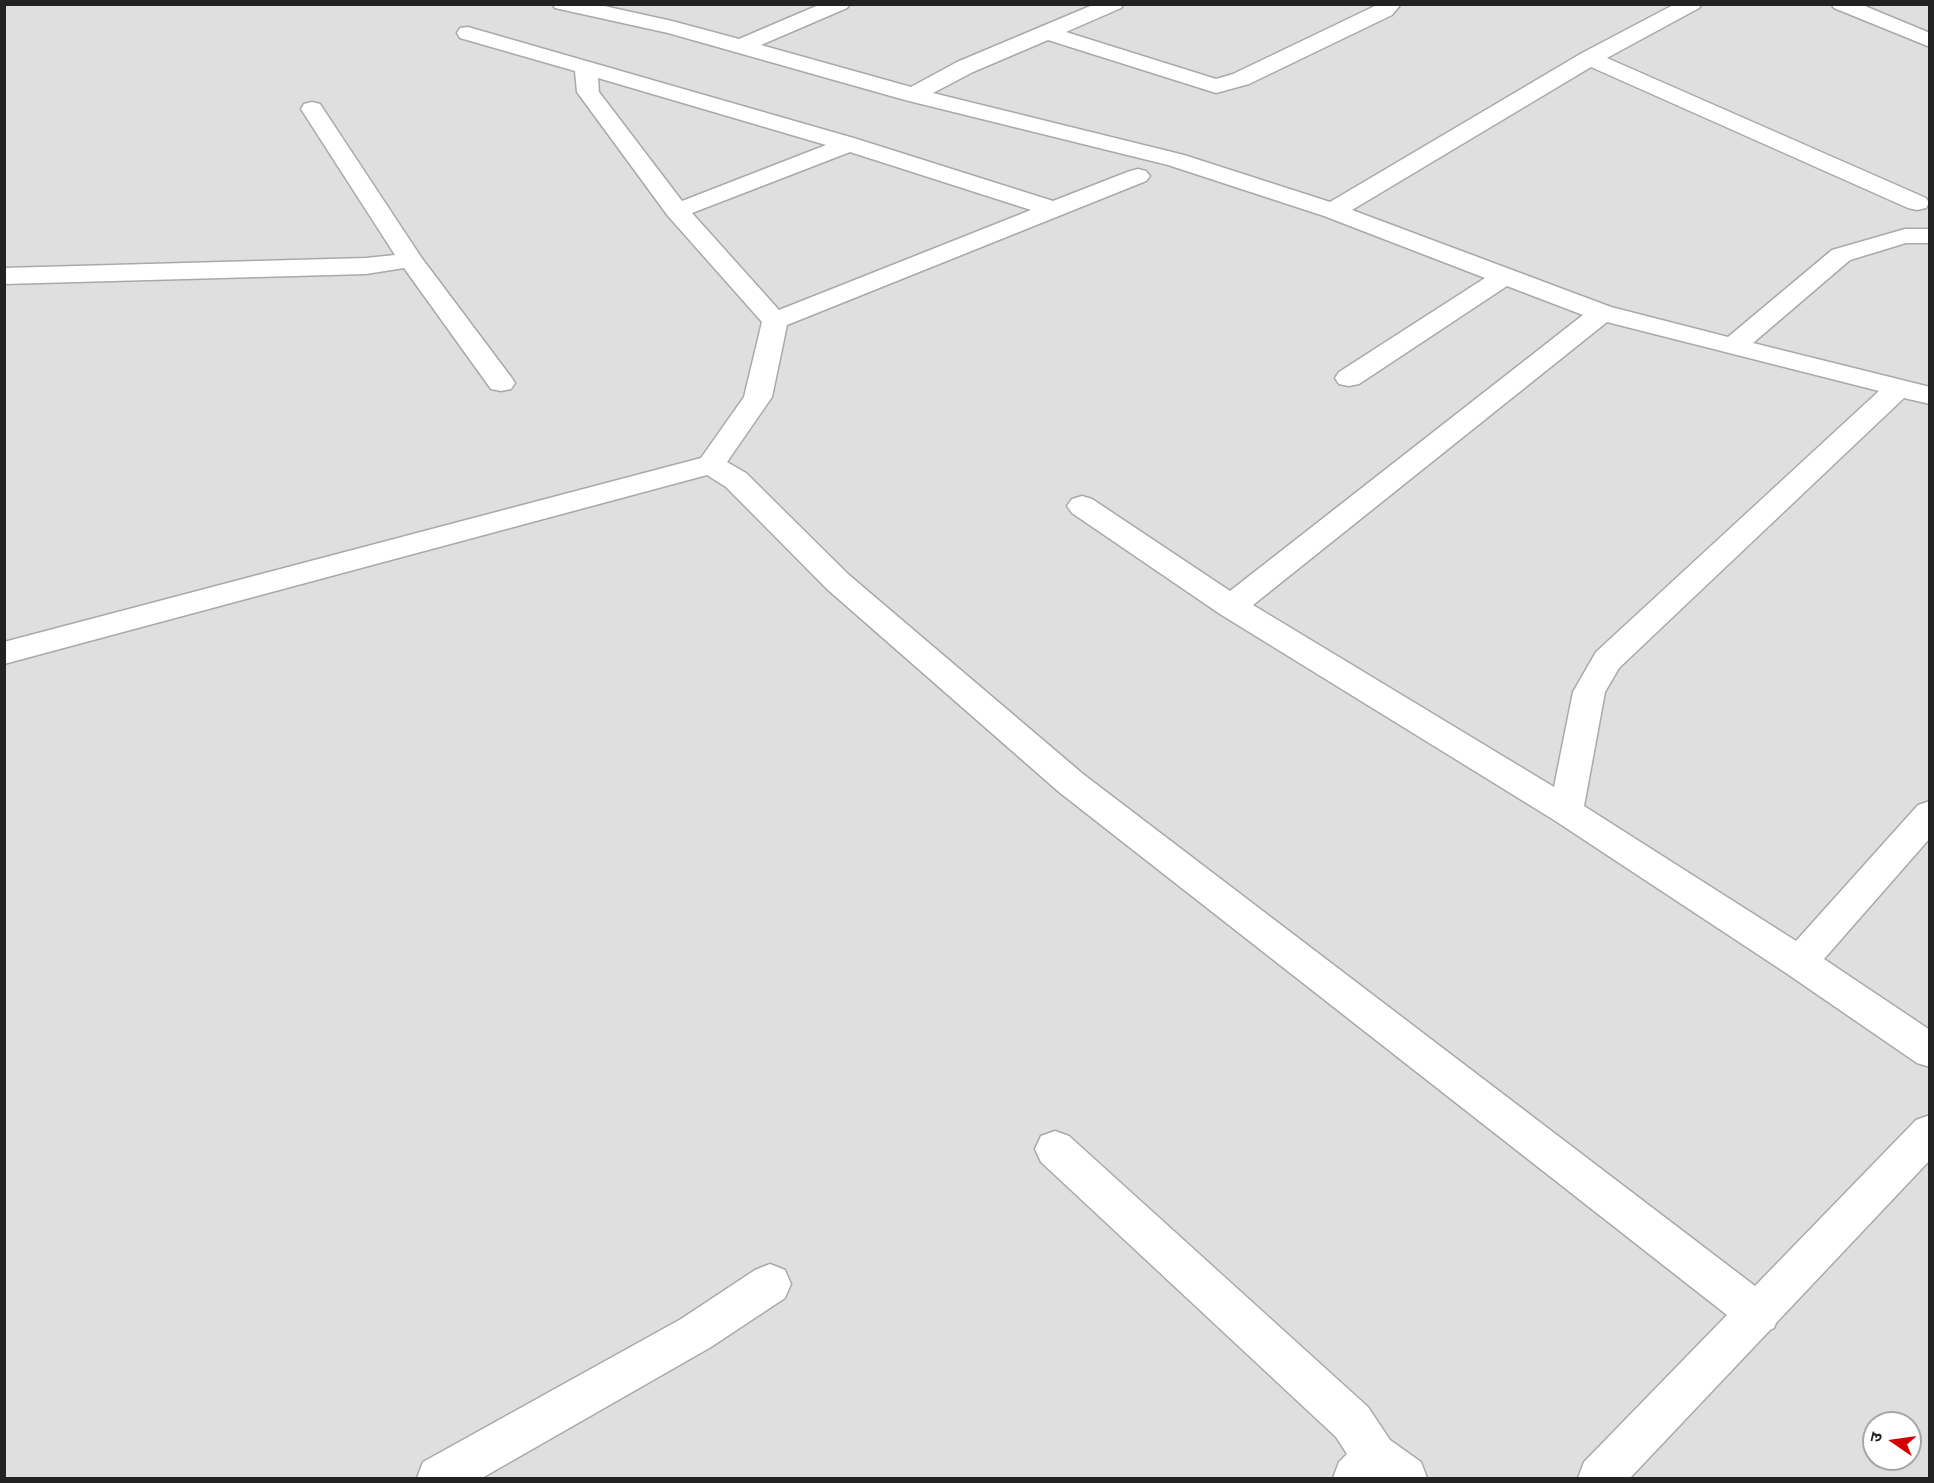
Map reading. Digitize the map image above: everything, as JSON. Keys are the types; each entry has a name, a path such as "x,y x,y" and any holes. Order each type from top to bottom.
{"street":[{"path":"562,4 672,27 913,95 1176,160 1333,211 1602,313 1929,396"},
{"path":"741,46 840,4"},
{"path":"913,95 965,67 1114,4"},
{"path":"1048,33 1216,86 1241,79 1384,12 1391,4"},
{"path":"1333,211 1590,58 1692,4"},
{"path":"1841,4 1929,41"},
{"path":"468,33 849,144 1055,210"},
{"path":"1590,58 1923,199 1917,236 1840,255 1735,345"},
{"path":"586,67 588,92 677,211 775,321"},
{"path":"312,109 411,260 501,383"},
{"path":"677,211 849,144"},
{"path":"775,321 1138,176"},
{"path":"4,276 366,266 411,260"},
{"path":"1349,378 1505,276"},
{"path":"1231,606 1602,313"},
{"path":"4,653 711,465 758,397 775,321"},
{"path":"1566,811 1589,692 1607,660 1898,389"},
{"path":"711,465 736,480 838,582 1071,783 1759,1314"},
{"path":"1082,506 1231,606 1566,811 1799,962 1929,1051"},
{"path":"1799,962 1929,814"},
{"path":"1600,1479 1759,1314 1929,1132"},
{"path":"1055,1149 1352,1422 1378,1471"},
{"path":"439,1479 696,1333 770,1284"}],"shaded area":[{"path":"5,5 1929,5 1929,1478 5,1478"}]}
